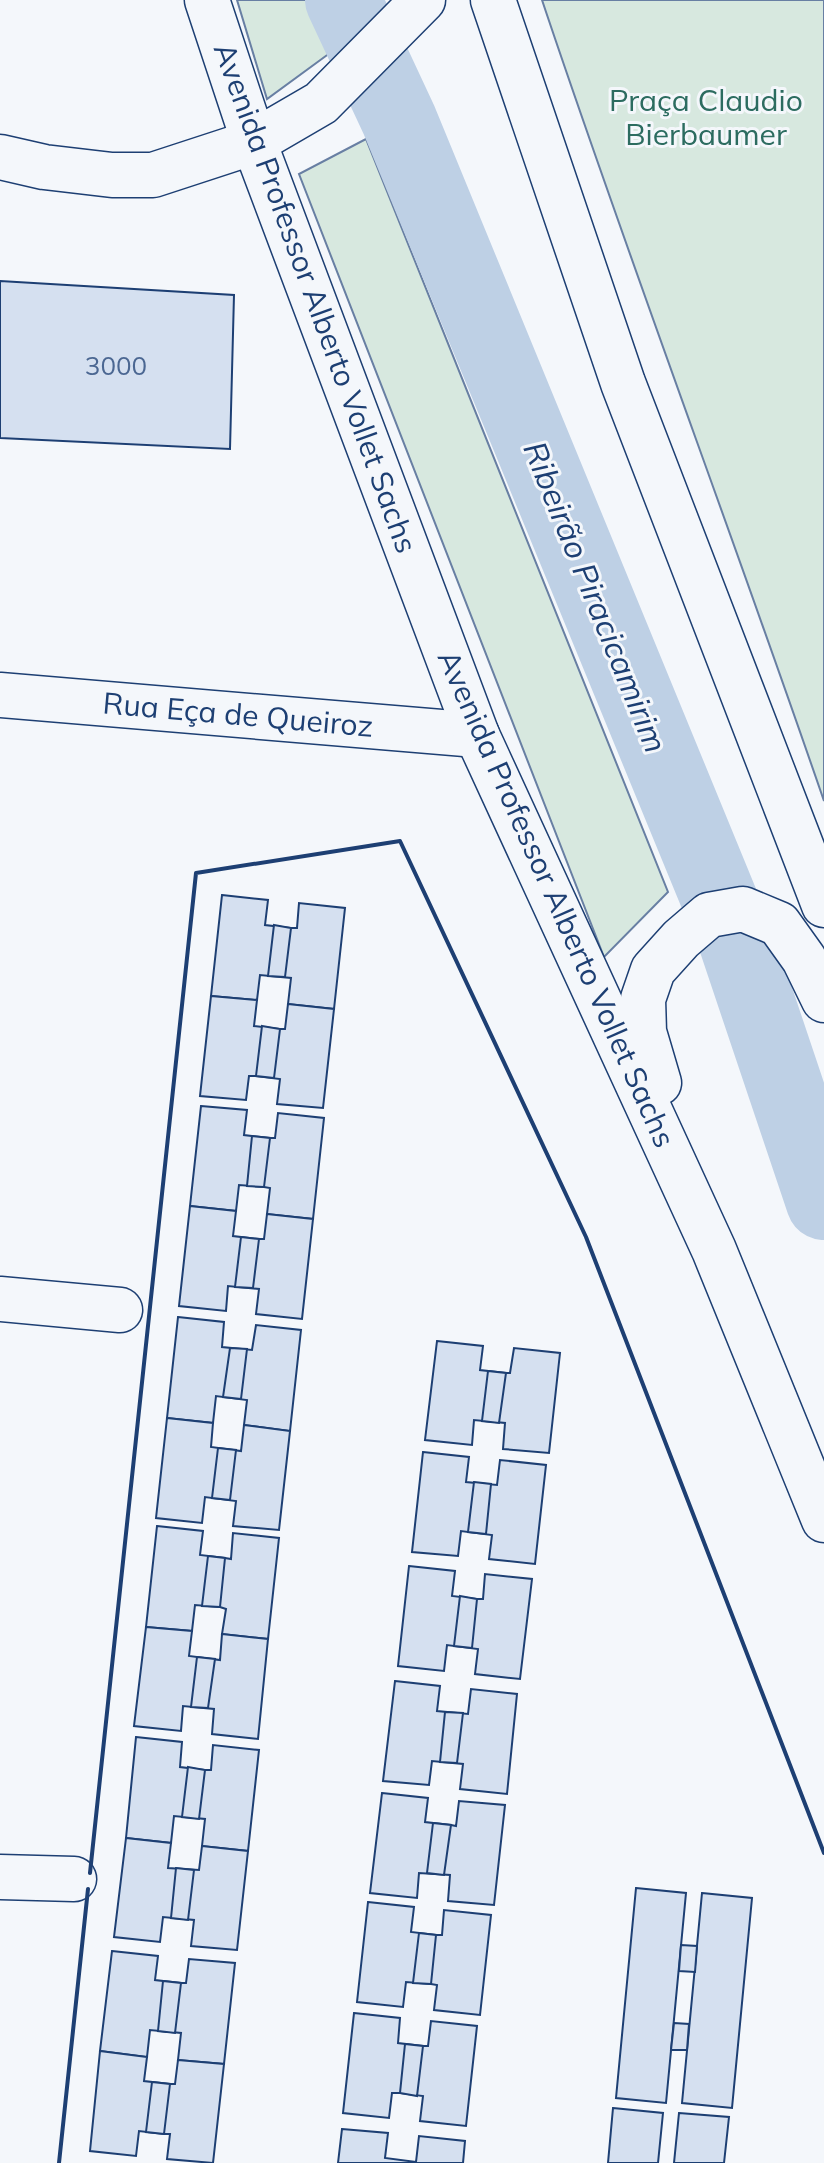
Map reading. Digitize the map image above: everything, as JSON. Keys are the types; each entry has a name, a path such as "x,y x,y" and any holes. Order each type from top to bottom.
{"main road":[{"name":"Avenida Professor Alberto Vollet Sachs","path":"207,0 254,142 477,735 714,1250 824,1520"},
{"path":"0,157 44,167 112,175 153,175 254,142 321,103 423,0"},
{"path":"493,0 623,383 824,905"},
{"name":"Rua Eça de Queiroz","path":"0,695 477,735"},
{"path":"714,1250 644,1032 643,999 653,970 681,939 709,915 743,909 779,924 804,959 824,1000"},
{"path":"0,1299 120,1310"},
{"path":"0,1877 74,1879"}],"green space":[{"path":"237,0 312,0 334,50 267,99"},
{"name":"Praça Claudio Bierbaumer","path":"542,0 824,0 824,801 611,201"},
{"path":"366,139 668,892 604,957 299,174"}],"building":[{"path":"0,281 234,295 230,449 0,438"},
{"path":"222,895 268,900 265,925 291,928 297,928 299,903 345,908 334,1009 288,1004 291,978 260,975 257,1000 211,996"},
{"path":"274,925 291,928 285,977 268,976"},
{"path":"211,996 257,1000 254,1026 280,1029 285,1029 288,1004 334,1009 323,1108 277,1104 280,1079 256,1076 249,1076 246,1100 200,1096"},
{"path":"262,1026 280,1029 274,1078 256,1076"},
{"path":"201,1106 247,1110 244,1135 270,1138 275,1138 278,1113 324,1118 313,1219 267,1214 270,1188 264,1187 239,1185 236,1211 190,1206"},
{"path":"252,1136 270,1138 264,1187 247,1186"},
{"path":"190,1206 236,1211 233,1236 259,1239 264,1239 267,1214 313,1219 302,1319 256,1314 259,1289 228,1286 226,1311 179,1306"},
{"path":"241,1237 259,1239 253,1288 235,1287"},
{"path":"178,1317 224,1322 222,1347 252,1350 256,1325 301,1330 290,1431 244,1425 247,1400 216,1396 213,1423 167,1418"},
{"path":"437,1341 483,1346 480,1370 506,1373 510,1373 514,1348 560,1353 549,1453 503,1449 505,1423 474,1420 472,1445 425,1440"},
{"path":"230,1348 247,1349 241,1399 223,1397"},
{"path":"488,1371 506,1373 499,1423 482,1421"},
{"path":"167,1418 213,1423 211,1447 241,1451 244,1425 290,1431 279,1530 233,1526 236,1501 205,1497 202,1523 156,1518"},
{"path":"218,1448 236,1450 230,1500 212,1498"},
{"path":"423,1452 469,1457 466,1482 497,1485 500,1460 546,1465 535,1564 489,1559 492,1535 461,1531 458,1556 412,1552"},
{"path":"474,1482 491,1484 486,1534 468,1532"},
{"path":"157,1526 203,1531 200,1555 231,1559 233,1533 279,1538 268,1639 222,1634 226,1609 220,1607 195,1605 192,1631 146,1627"},
{"path":"208,1556 225,1558 220,1607 202,1606"},
{"path":"409,1566 455,1571 452,1596 477,1599 483,1599 485,1574 532,1579 520,1679 475,1674 478,1649 447,1645 444,1671 398,1666"},
{"path":"460,1596 477,1599 472,1648 454,1646"},
{"path":"146,1627 192,1631 189,1656 220,1660 222,1634 268,1639 258,1739 212,1734 214,1709 183,1706 181,1731 134,1726"},
{"path":"197,1657 215,1659 208,1708 191,1707"},
{"path":"395,1681 440,1686 437,1711 468,1714 471,1689 517,1694 507,1794 460,1789 463,1764 432,1761 429,1785 383,1781"},
{"path":"445,1712 463,1713 457,1763 440,1762"},
{"path":"136,1737 182,1742 180,1767 205,1770 211,1770 213,1745 259,1750 248,1851 202,1846 205,1819 174,1816 171,1843 126,1838"},
{"path":"188,1767 205,1770 199,1819 182,1817"},
{"path":"382,1793 428,1798 425,1822 456,1826 459,1801 505,1805 494,1905 448,1901 450,1875 419,1873 417,1898 370,1893"},
{"path":"433,1823 451,1825 444,1875 427,1873"},
{"path":"126,1838 171,1843 168,1868 199,1870 202,1846 248,1851 237,1950 191,1946 194,1920 163,1917 160,1942 114,1937"},
{"path":"176,1868 194,1870 188,1920 171,1918"},
{"path":"636,1888 686,1893 666,2103 616,2098"},
{"path":"702,1893 752,1898 732,2108 682,2103"},
{"path":"368,1902 414,1907 411,1932 436,1935 442,1935 444,1910 491,1915 480,2015 434,2010 437,1985 431,1984 406,1982 403,2007 357,2002"},
{"path":"419,1933 436,1935 431,1984 413,1983"},
{"path":"681,1945 697,1946 695,1972 679,1971"},
{"path":"112,1951 158,1956 155,1980 181,1983 186,1983 189,1959 235,1963 224,2064 178,2060 181,2033 150,2030 147,2057 100,2051"},
{"path":"163,1981 181,1983 175,2033 158,2031"},
{"path":"354,2013 400,2018 398,2043 423,2046 428,2046 431,2021 477,2026 466,2126 420,2121 423,2096 400,2093 392,2093 389,2118 343,2113"},
{"path":"674,2023 689,2024 687,2050 671,2050"},
{"path":"405,2044 423,2046 417,2096 400,2093"},
{"path":"100,2051 147,2057 144,2081 170,2084 175,2084 178,2060 224,2064 213,2163 167,2159 170,2134 139,2131 136,2156 90,2151"},
{"path":"152,2082 170,2084 164,2134 146,2132"},
{"path":"613,2108 663,2113 658,2163 608,2163"},
{"path":"679,2113 729,2117 724,2163 674,2163"},
{"path":"342,2129 388,2133 385,2158 416,2162 419,2136 465,2141 463,2163 338,2163"}],"waterway":[{"name":"Ribeirão Piracicamirim","path":"343,0 399,120 736,940 824,1202"}],"wall":[{"path":"90,1873 196,873 400,841 586,1237 824,1853"},
{"path":"59,2163 88,1889"}]}
